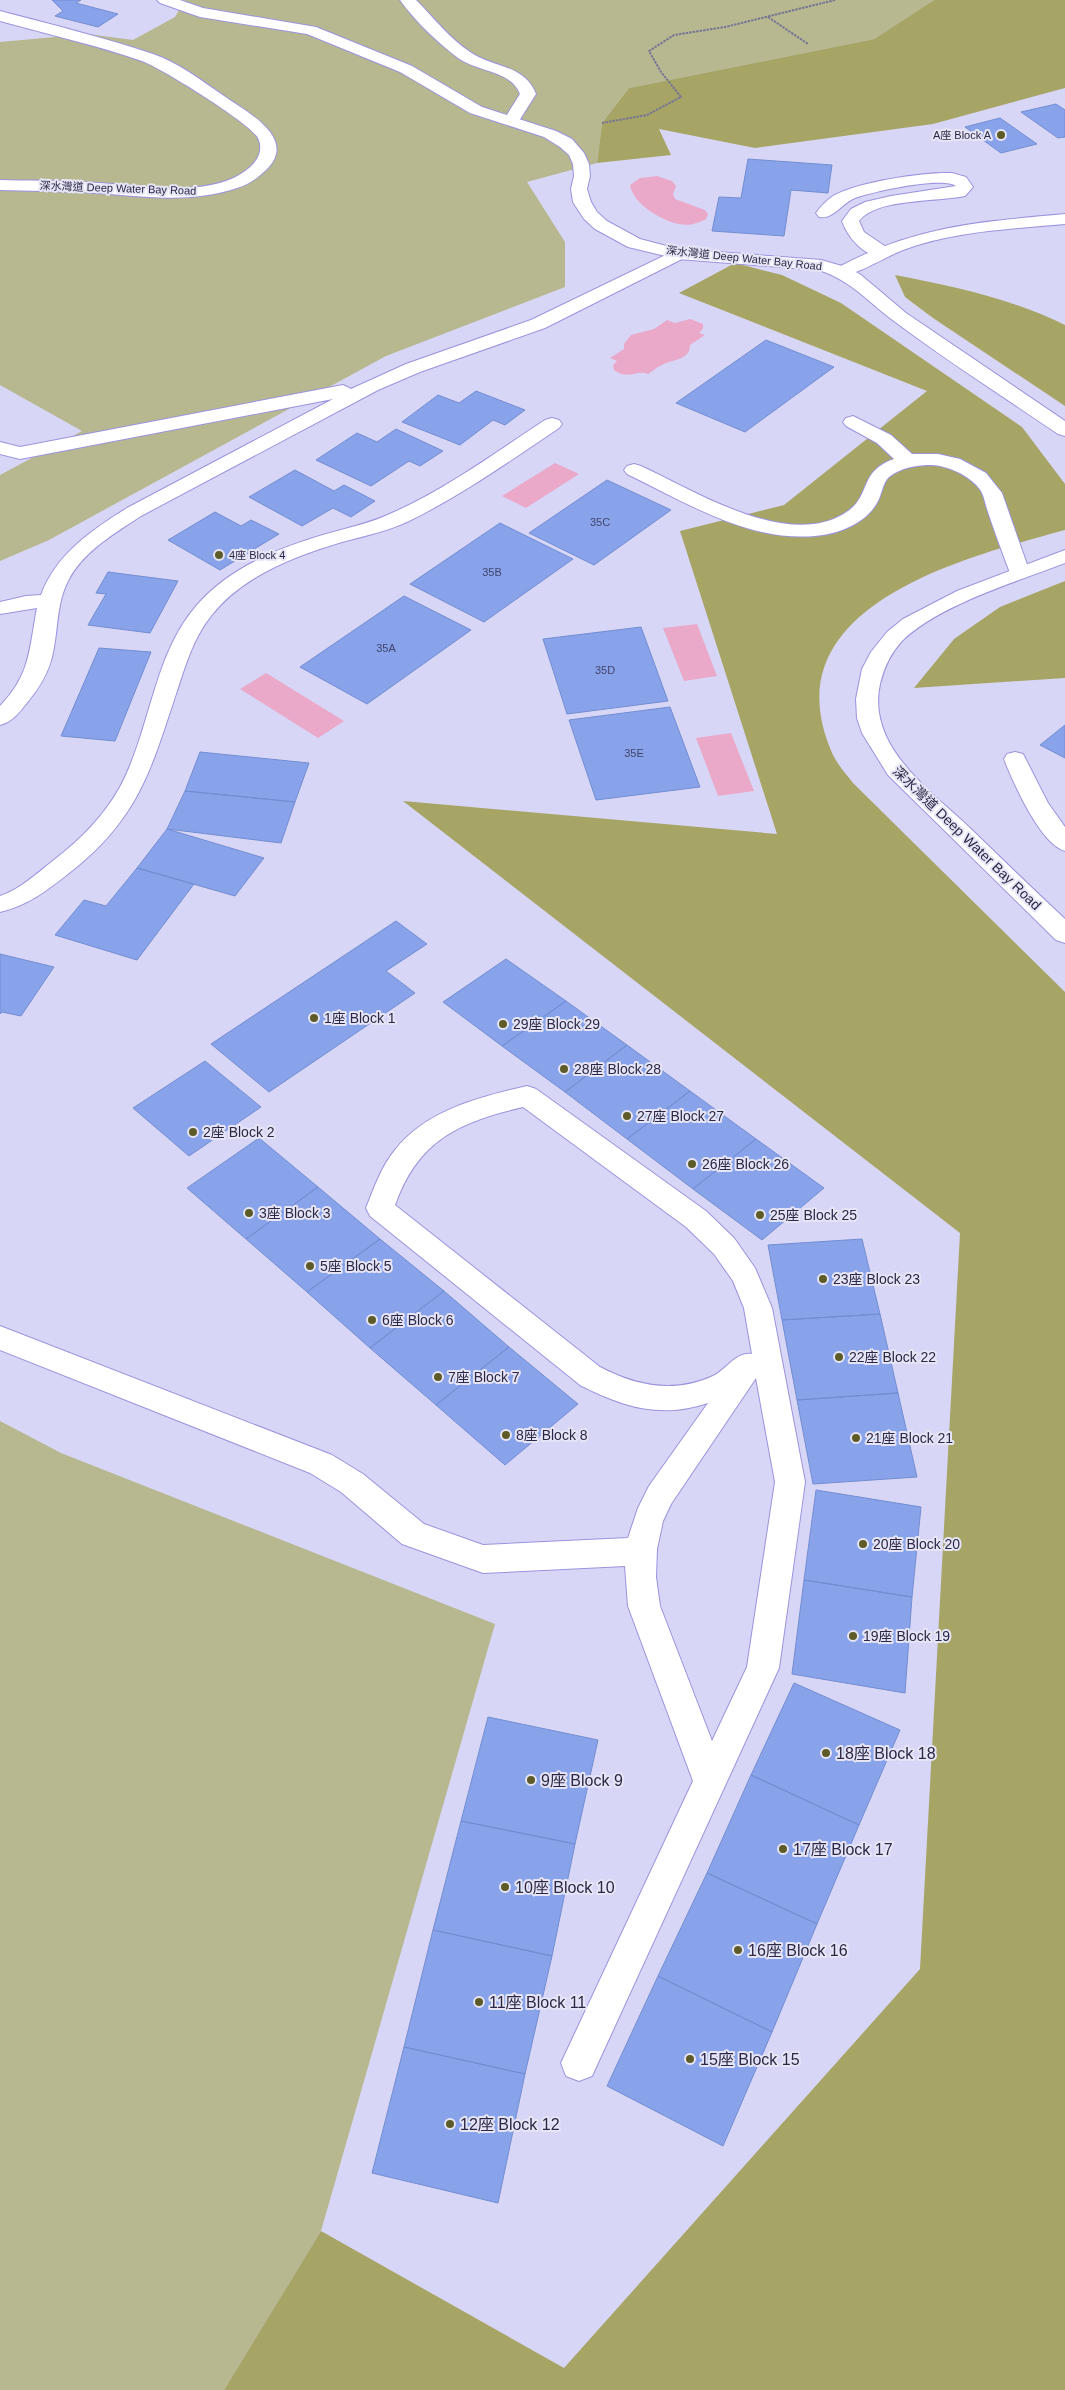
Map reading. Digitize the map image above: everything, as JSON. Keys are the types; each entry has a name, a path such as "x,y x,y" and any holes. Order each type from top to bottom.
{"street":[{"name":"深水灣道 Deep Water Bay Road","path":"165,0 200,12 311,30 406,69 476,110 532,126 550,134 566,143 576,153 581,164 582,176 579,189 582,202 590,215 602,226 634,243 678,254 821,264 843,272 855,278 900,317 1065,430"},
{"path":"408,0 465,56 486,67 510,74 524,83 528,94 511,121"},
{"name":"深水灣道 Deep Water Bay Road","path":"0,16 124,49 171,68 258,127 266,136 269,145 268,155 257,170 238,182 206,190 165,192 0,185"},
{"path":"824,213 840,199 862,192 940,178 962,182 965,186 960,192 883,202 856,212 852,218 851,225 854,232 880,251"},
{"path":"843,272 880,251 934,234 1065,219"},
{"path":"0,718 22,694 34,674 42,653 49,601 53,589 66,568 83,548 107,529 134,512 371,386 413,368 538,324 678,254"},
{"path":"0,448 20,453 371,386"},
{"path":"853,422 884,439 908,461"},
{"path":"0,904 25,895 67,863 92,840 112,816 138,771 181,647 205,610 222,593 272,560 303,548 398,518 429,503 552,424"},
{"path":"634,470 750,524 793,531 815,530 837,524 854,516 866,505 874,482 893,467 908,461 926,459 942,461 971,472 990,489 1020,573"},
{"name":"深水灣道 Deep Water Bay Road","path":"1065,556 928,611 906,626 889,643 876,661 869,682 867,703 871,726 881,748 896,770 1065,934"},
{"path":"0,608 26,602 49,601"},
{"path":"1016,759 1028,790 1047,822 1065,843"},
{"path":"579,2063 763,1668 790,1482 757,1354 758,1308 745,1276 724,1246 696,1219 527,1096 484,1105 455,1117 430,1133 408,1152 393,1174 380,1208 590,1376 619,1391 655,1399 691,1396 724,1385 757,1354"},
{"path":"0,1338 321,1464 359,1489 413,1534 483,1559 640,1552"},
{"path":"710,1780 644,1606 639,1579 640,1552 647,1521 661,1494 680,1469 757,1354"}],"path":[{"path":"532,126 602,123 647,115 680,97 661,72 649,50 674,36 725,27 835,0"},
{"path":"768,16 808,44"}],"green space":[{"path":"185,0 934,0 874,39 629,88 602,123 597,163 527,182 565,242 565,287 386,356 49,540 0,561 0,475 82,431 0,385 0,42 88,34 133,40 175,17"},
{"path":"0,1421 61,1453 495,1624 321,2231 224,2390 0,2390"}],"shaded area":[{"path":"934,0 1065,0 1065,88 933,124 755,148 659,129 671,155 597,163 602,123 629,88 874,39"},
{"path":"657,176 672,181 676,186 673,194 675,199 705,210 708,214 706,219 693,224 679,224 657,215 642,205 632,192 630,185 640,178"},
{"path":"735,263 782,275 841,303 1022,427 1065,484 1065,530 976,556 929,574 886,598 850,626 827,661 820,704 833,755 853,783 1065,992 1065,2390 224,2390 321,2231 564,2368 920,1969 960,1233 403,801 777,834 680,531 784,505 927,391 679,293"},
{"path":"895,275 982,294 1024,308 1065,325 1065,406 933,318 905,297"},
{"path":"690,319 703,324 703,329 699,333 705,335 690,345 684,357 666,363 648,374 624,375 614,370 613,365 617,361 610,358 624,349 624,344 631,335 654,329 667,320 675,323"},
{"path":"555,463 579,474 526,508 502,496"},
{"path":"1065,581 1065,678 914,688 954,639 1000,607"},
{"path":"697,624 717,676 684,681 663,628"},
{"path":"266,673 344,721 318,738 240,689"},
{"path":"731,733 754,791 718,796 696,738"}],"building":[{"path":"52,0 81,0 76,3 118,14 98,27 55,16 63,11"},
{"path":"1056,104 1065,110 1065,137 1058,138 1021,112"},
{"name":"A座 Block A","path":"1000,118 1037,144 1001,153 965,127"},
{"path":"748,159 832,165 828,193 791,190 784,236 712,231 719,197 741,198"},
{"path":"766,340 834,367 745,432 676,403"},
{"path":"476,391 525,410 505,425 493,420 460,445 402,422 438,395 459,403"},
{"path":"396,429 443,451 420,466 409,461 371,486 316,460 357,433 377,442"},
{"path":"295,470 334,491 344,485 375,501 351,517 333,508 302,526 249,497"},
{"path":"607,480 671,510 594,565 529,533"},
{"name":"4座 Block 4","path":"215,512 241,526 251,520 279,534 220,570 168,540"},
{"path":"500,523 573,559 484,622 410,584"},
{"path":"108,572 178,581 150,633 88,625 106,594 96,593"},
{"path":"404,596 471,630 367,704 300,667"},
{"path":"641,627 668,701 567,714 543,639"},
{"path":"99,648 151,652 115,741 61,736"},
{"path":"670,707 700,787 596,800 569,720"},
{"path":"1065,725 1065,758 1040,745"},
{"path":"200,752 309,763 295,802 185,791"},
{"path":"185,791 295,802 281,843 167,829"},
{"path":"167,829 264,858 235,896 137,868"},
{"path":"137,868 194,884 137,960 55,935 84,900 106,906"},
{"name":"1座 Block 1","path":"396,921 427,944 386,971 415,993 269,1092 211,1044"},
{"path":"0,954 54,967 21,1016 2,1012 0,1014"},
{"name":"29座 Block 29","path":"506,959 566,1001 502,1046 443,1002"},
{"name":"28座 Block 28","path":"566,1001 627,1045 565,1092 502,1046"},
{"name":"27座 Block 27","path":"627,1045 690,1091 627,1139 565,1092"},
{"name":"2座 Block 2","path":"205,1061 261,1107 189,1156 133,1108"},
{"name":"26座 Block 26","path":"690,1091 756,1139 693,1189 627,1139"},
{"name":"3座 Block 3","path":"259,1138 318,1187 246,1239 187,1188"},
{"name":"25座 Block 25","path":"756,1139 824,1188 762,1240 693,1189"},
{"name":"5座 Block 5","path":"318,1187 380,1239 307,1292 246,1239"},
{"name":"6座 Block 6","path":"380,1239 444,1291 370,1348 307,1292"},
{"name":"23座 Block 23","path":"862,1239 880,1314 782,1320 768,1245"},
{"name":"7座 Block 7","path":"444,1291 509,1347 436,1405 370,1348"},
{"name":"22座 Block 22","path":"880,1314 898,1393 797,1400 782,1320"},
{"name":"8座 Block 8","path":"509,1347 578,1404 505,1465 436,1405"},
{"name":"21座 Block 21","path":"898,1393 917,1477 813,1484 797,1400"},
{"name":"20座 Block 20","path":"816,1490 921,1507 912,1597 804,1580"},
{"name":"19座 Block 19","path":"804,1580 912,1597 905,1693 792,1674"},
{"name":"18座 Block 18","path":"794,1683 900,1730 859,1825 751,1775"},
{"name":"9座 Block 9","path":"488,1717 598,1740 575,1844 461,1821"},
{"name":"17座 Block 17","path":"751,1775 859,1825 817,1924 707,1873"},
{"name":"10座 Block 10","path":"461,1821 575,1844 552,1956 433,1930"},
{"name":"16座 Block 16","path":"707,1873 817,1924 772,2032 658,1976"},
{"name":"11座 Block 11","path":"433,1930 552,1956 525,2074 404,2047"},
{"name":"15座 Block 15","path":"658,1976 772,2032 723,2146 607,2086"},
{"name":"12座 Block 12","path":"404,2047 525,2074 498,2203 372,2173"}],"place":[{"name":"A座 Block A","path":"1001,135"},
{"name":"4座 Block 4","path":"219,555"},
{"name":"1座 Block 1","path":"314,1018"},
{"name":"29座 Block 29","path":"503,1024"},
{"name":"28座 Block 28","path":"564,1069"},
{"name":"27座 Block 27","path":"627,1116"},
{"name":"2座 Block 2","path":"193,1132"},
{"name":"26座 Block 26","path":"692,1164"},
{"name":"3座 Block 3","path":"249,1213"},
{"name":"25座 Block 25","path":"760,1215"},
{"name":"5座 Block 5","path":"310,1266"},
{"name":"23座 Block 23","path":"823,1279"},
{"name":"6座 Block 6","path":"372,1320"},
{"name":"22座 Block 22","path":"839,1357"},
{"name":"7座 Block 7","path":"438,1377"},
{"name":"8座 Block 8","path":"506,1435"},
{"name":"21座 Block 21","path":"856,1438"},
{"name":"20座 Block 20","path":"863,1544"},
{"name":"19座 Block 19","path":"853,1636"},
{"name":"18座 Block 18","path":"826,1753"},
{"name":"9座 Block 9","path":"531,1780"},
{"name":"17座 Block 17","path":"783,1849"},
{"name":"10座 Block 10","path":"505,1887"},
{"name":"16座 Block 16","path":"738,1950"},
{"name":"11座 Block 11","path":"479,2002"},
{"name":"15座 Block 15","path":"690,2059"},
{"name":"12座 Block 12","path":"450,2124"}]}
